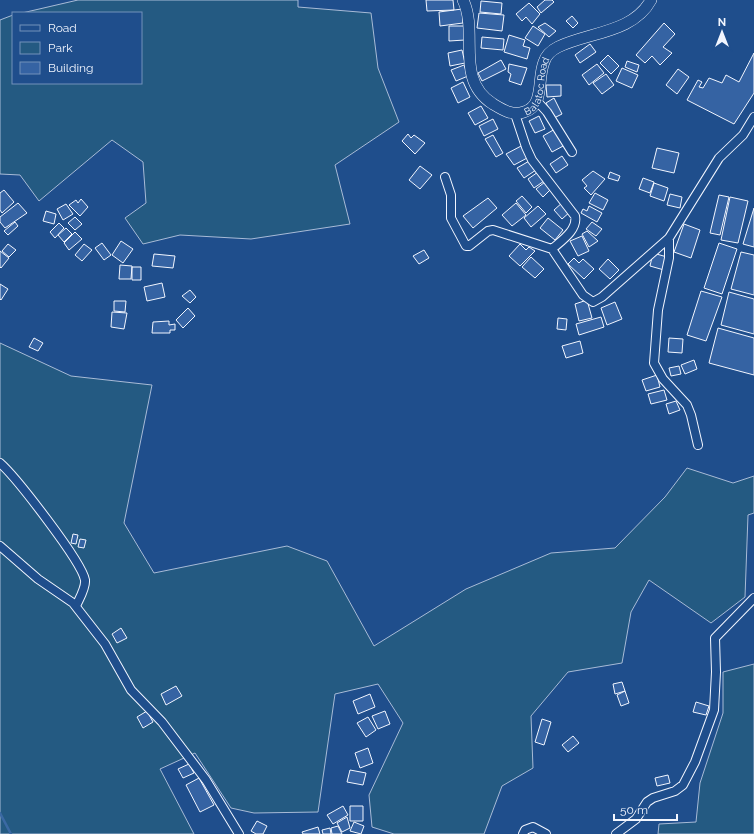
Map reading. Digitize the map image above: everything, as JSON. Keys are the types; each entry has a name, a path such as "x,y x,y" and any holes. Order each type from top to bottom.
{"main road":[{"name":"Balatoc Road","path":"463,0 468,16 469,60 475,82 479,90 491,102 515,114 530,110 537,101 543,62 551,52 570,43 624,24 642,13 650,0"}],"street":[{"path":"537,101 547,112 572,152"},
{"path":"515,114 532,160 575,216 575,224 552,250"},
{"path":"445,177 451,195 450,218 466,246 469,246 488,231 492,230 552,250 583,295 593,302 602,297 669,238 719,158 743,135 754,117"},
{"path":"669,238 669,258 658,310 654,363 663,379 687,406 691,415 698,445"},
{"path":"0,462 39,509 80,569 85,585 76,606"},
{"path":"0,546 38,579 69,599 76,606 111,654 131,690 162,722 206,780 240,834"},
{"path":"616,834 636,819 647,802 653,798 675,791 683,786 695,762 714,710 716,672 715,638 754,598"},
{"path":"523,834 525,830 533,827 546,834"}],"green space":[{"path":"78,0 298,0 298,7 371,13 378,68 399,122 335,165 350,224 251,239 180,235 143,244 125,218 146,203 143,162 112,140 39,201 20,175 0,174 0,20 12,15 12,84 142,84 142,12 26,12"},
{"path":"0,343 71,376 152,385 124,523 154,573 287,546 327,561 374,646 466,589 551,553 615,548 665,497 687,468 733,483 754,476 754,513 748,515 745,597 711,623 649,580 631,612 622,663 568,672 531,716 533,768 502,786 484,834 394,834 372,827 369,795 403,723 378,684 335,694 318,812 254,813 231,808 195,753 160,769 194,834 0,834"},
{"path":"754,664 754,834 658,834 659,824 696,822 700,783 723,713 723,672"}],"building":[{"path":"426,0 453,0 454,10 427,11"},
{"path":"545,0 552,0 554,2 541,13 537,7"},
{"path":"481,1 502,3 501,14 480,12"},
{"path":"529,3 540,14 532,24 526,17 522,21 516,14"},
{"path":"462,9 463,23 440,26 439,12"},
{"path":"479,13 504,15 502,31 477,28"},
{"path":"572,16 578,23 573,28 566,21"},
{"path":"545,23 556,31 549,37 538,27"},
{"path":"664,23 675,34 663,47 672,53 660,65 652,56 645,63 636,55"},
{"path":"449,26 464,26 465,40 449,41"},
{"path":"533,26 545,34 538,46 525,38"},
{"path":"509,35 525,40 523,46 530,48 527,59 504,52"},
{"path":"482,37 504,39 503,50 481,48"},
{"path":"590,44 596,52 580,63 575,55"},
{"path":"462,50 465,63 450,66 448,53"},
{"path":"754,53 754,93 734,124 687,100 698,80 702,82 699,87 703,88 709,78 722,83 726,75 739,82"},
{"path":"608,55 619,66 611,74 600,63"},
{"path":"501,60 506,69 482,81 478,73"},
{"path":"627,61 639,65 637,72 625,67"},
{"path":"509,64 527,68 521,85 509,81 511,74 508,72"},
{"path":"597,64 604,73 589,85 582,75"},
{"path":"464,65 468,76 456,81 451,70"},
{"path":"622,68 638,75 632,88 616,81"},
{"path":"678,69 689,77 677,94 666,85"},
{"path":"606,74 614,85 602,94 593,83"},
{"path":"463,82 470,97 458,103 451,88"},
{"path":"546,85 561,85 561,96 547,97"},
{"path":"554,98 562,114 554,118 546,103"},
{"path":"481,106 488,118 475,125 468,113"},
{"path":"539,116 545,129 535,133 529,121"},
{"path":"493,119 498,129 484,136 479,126"},
{"path":"555,129 565,145 552,152 543,136"},
{"path":"408,134 411,138 414,135 425,143 415,154 402,141"},
{"path":"493,135 503,153 496,157 485,139"},
{"path":"523,145 529,157 514,165 506,154"},
{"path":"657,148 679,153 674,173 652,168"},
{"path":"562,156 568,165 556,173 550,164"},
{"path":"531,160 536,170 524,178 517,168"},
{"path":"420,166 432,175 420,189 409,180"},
{"path":"593,171 605,179 591,195 584,188 587,186 582,180"},
{"path":"538,172 544,181 534,188 528,179"},
{"path":"610,172 620,176 618,181 608,178"},
{"path":"643,178 654,182 650,193 639,189"},
{"path":"545,182 551,189 543,197 536,189"},
{"path":"654,183 668,188 664,201 650,196"},
{"path":"4,190 14,202 2,213 0,210 0,193"},
{"path":"595,193 608,200 603,210 589,203"},
{"path":"670,194 682,197 680,208 667,205"},
{"path":"719,195 729,197 720,235 710,233"},
{"path":"522,196 532,207 526,213 516,201"},
{"path":"730,197 748,201 738,243 721,240"},
{"path":"488,198 497,208 473,228 463,216"},
{"path":"81,199 88,207 80,216 69,205 76,200 78,203"},
{"path":"563,202 571,211 562,219 554,210"},
{"path":"18,203 27,213 5,228 0,222 0,217"},
{"path":"516,203 526,215 512,226 502,215"},
{"path":"66,204 73,214 63,220 57,209"},
{"path":"538,206 546,214 531,227 524,218"},
{"path":"589,206 602,213 597,222 581,213 583,209 587,211"},
{"path":"754,208 754,247 743,244"},
{"path":"46,211 56,214 54,224 43,221"},
{"path":"75,217 82,224 75,230 68,223"},
{"path":"548,218 563,230 555,240 540,228"},
{"path":"15,222 18,226 8,235 4,231"},
{"path":"592,222 602,229 596,236 586,229"},
{"path":"59,223 64,228 55,238 50,232"},
{"path":"684,224 700,230 691,258 674,252"},
{"path":"66,228 72,234 64,242 58,235"},
{"path":"587,231 598,241 589,247 582,234"},
{"path":"75,232 82,239 69,250 64,243"},
{"path":"582,236 589,251 578,256 570,241"},
{"path":"121,241 133,249 123,263 112,255"},
{"path":"102,243 111,255 104,260 95,248"},
{"path":"719,243 737,249 722,294 704,288"},
{"path":"8,244 16,250 9,257 2,251"},
{"path":"84,244 92,250 82,261 75,255"},
{"path":"520,244 526,250 529,247 535,251 520,266 509,256"},
{"path":"424,250 429,258 419,264 413,256"},
{"path":"0,251 9,258 1,268 0,267"},
{"path":"741,252 754,255 754,295 731,289"},
{"path":"653,253 667,257 664,270 650,266"},
{"path":"154,254 175,256 173,268 152,266"},
{"path":"531,257 544,269 535,278 522,267"},
{"path":"574,258 579,263 583,259 594,269 584,279 568,264"},
{"path":"608,259 619,270 610,279 599,269"},
{"path":"120,265 132,266 131,279 119,279"},
{"path":"132,267 141,267 141,280 132,280"},
{"path":"162,283 165,297 147,301 144,287"},
{"path":"0,284 8,289 1,300 0,299"},
{"path":"190,290 196,297 190,303 182,296"},
{"path":"701,291 722,297 706,341 687,335"},
{"path":"729,292 754,299 754,334 721,325"},
{"path":"587,300 592,318 579,321 575,304"},
{"path":"114,301 126,301 125,312 114,311"},
{"path":"615,302 622,319 607,325 601,308"},
{"path":"188,308 195,316 183,328 176,320"},
{"path":"112,312 127,313 124,329 111,327"},
{"path":"601,317 604,327 579,335 576,324"},
{"path":"558,318 567,319 566,330 557,329"},
{"path":"169,321 169,325 175,324 175,330 170,330 170,333 152,333 153,322"},
{"path":"718,328 754,338 754,375 709,363"},
{"path":"34,338 43,343 38,351 29,347"},
{"path":"669,338 683,339 682,353 668,352"},
{"path":"580,341 583,353 566,358 562,346"},
{"path":"694,360 697,369 685,374 681,365"},
{"path":"679,366 681,374 671,376 669,368"},
{"path":"657,375 660,387 646,391 642,380"},
{"path":"664,390 667,400 651,404 648,394"},
{"path":"676,401 680,410 669,414 666,404"},
{"path":"73,534 78,535 76,544 71,543"},
{"path":"80,539 86,540 84,548 78,547"},
{"path":"121,628 127,638 117,643 112,634"},
{"path":"622,682 625,691 615,694 613,684"},
{"path":"176,686 182,696 166,705 161,694"},
{"path":"625,691 629,703 621,706 617,695"},
{"path":"370,694 375,707 358,714 353,701"},
{"path":"696,702 709,706 706,715 693,712"},
{"path":"147,711 153,722 143,728 137,717"},
{"path":"385,711 390,724 378,729 372,716"},
{"path":"368,717 376,730 366,737 357,723"},
{"path":"542,719 551,722 544,745 535,742"},
{"path":"573,736 579,743 568,752 562,745"},
{"path":"368,748 373,763 360,768 355,753"},
{"path":"189,764 194,773 183,778 178,769"},
{"path":"350,770 366,773 363,785 347,782"},
{"path":"668,775 670,783 657,786 655,778"},
{"path":"199,778 214,805 200,812 186,785"},
{"path":"343,806 348,815 333,824 327,815"},
{"path":"350,806 363,806 363,821 350,821"},
{"path":"347,817 350,828 342,832 337,823"},
{"path":"257,821 267,826 263,834 256,834 251,831"},
{"path":"354,822 364,826 361,834 350,831"},
{"path":"338,826 342,834 332,834 331,828"},
{"path":"318,827 320,834 303,834 302,832"},
{"path":"330,828 331,834 323,834 322,830"}],"waterway":[{"path":"0,813 11,834"}]}
